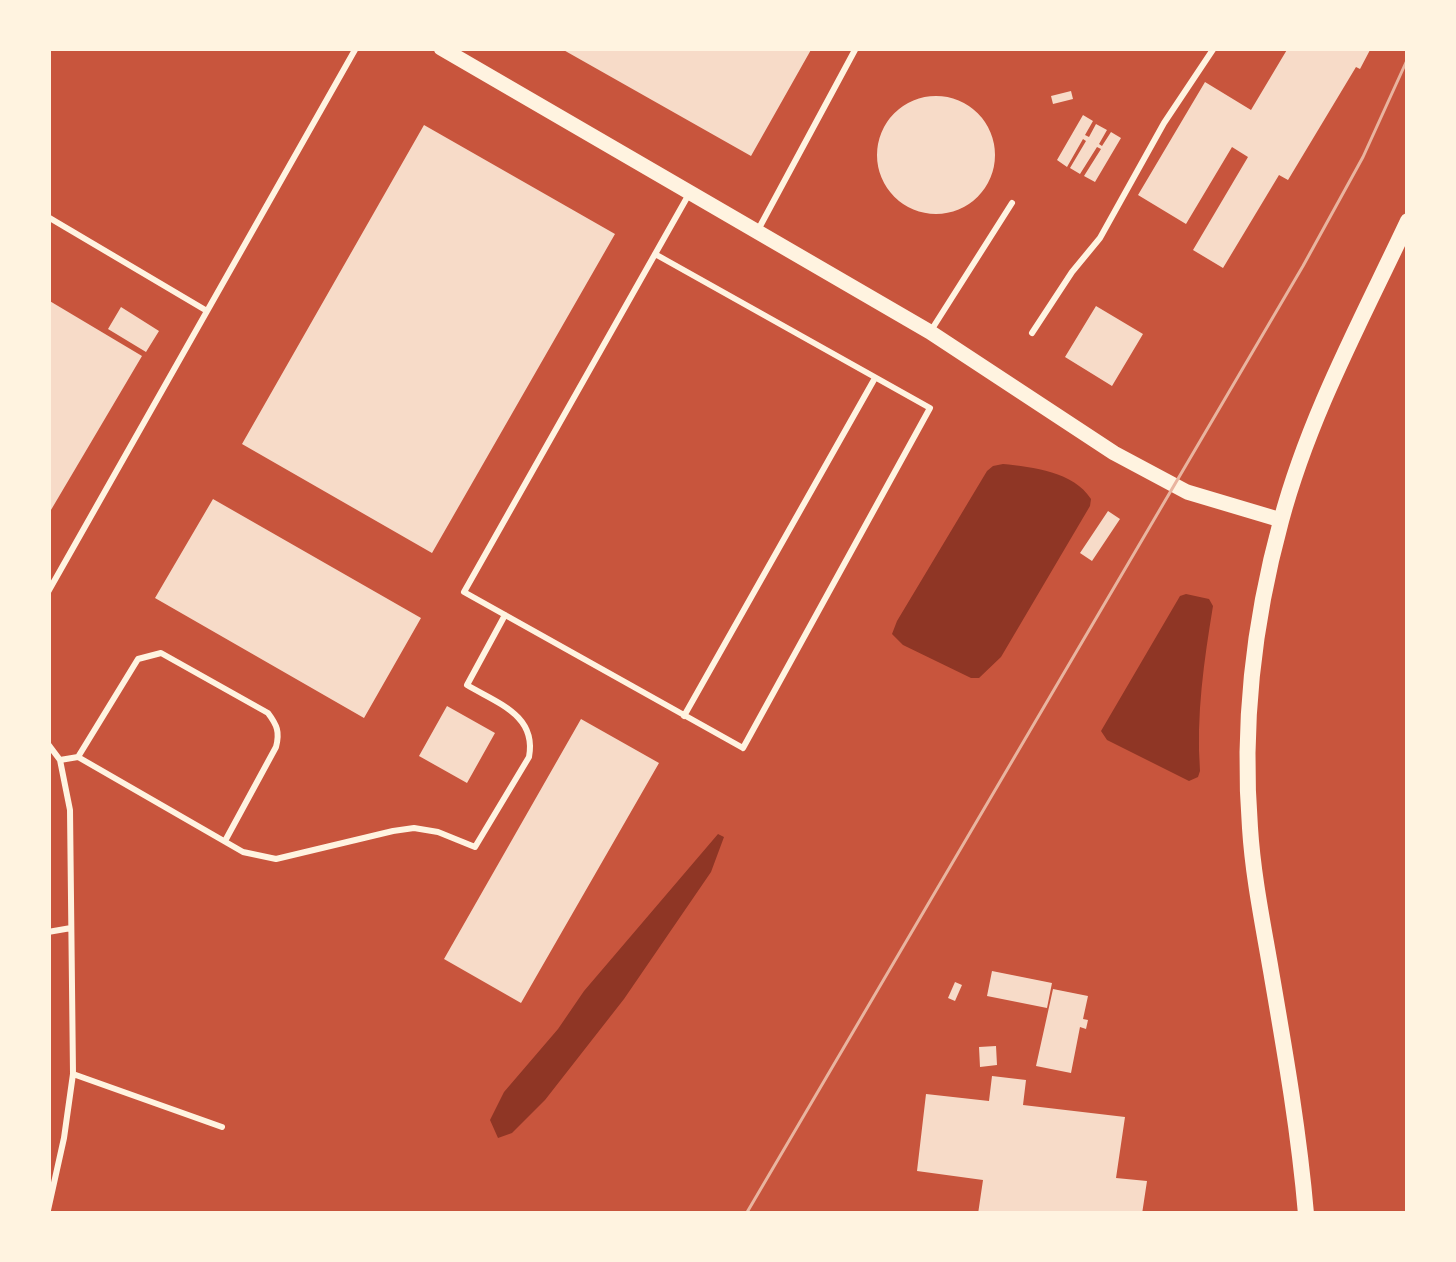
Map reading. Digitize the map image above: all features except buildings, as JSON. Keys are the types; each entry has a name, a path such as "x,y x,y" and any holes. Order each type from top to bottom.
{"main road":[{"path":"1306,1214 1293,1096 1250,826 1251,695 1265,588 1281,520 1321,409 1408,221"}],"street":[{"path":"441,48 930,332 1147,472 1212,501 1281,520"}],"lane":[{"path":"48,592 356,48"},
{"path":"758,230 856,48"},
{"path":"1032,333 1100,238 1164,123 1214,48"},
{"path":"655,254 930,408 742,748 464,592 617,320 691,191"},
{"path":"930,332 1012,203"},
{"path":"48,217 207,311"},
{"path":"684,716 875,378"},
{"path":"60,760 79,757 243,852 276,859 413,828 475,847 529,757 532,740 514,714 466,685 505,615"},
{"path":"79,757 138,659 150,654 161,652 268,713 277,724 276,747 225,841"},
{"path":"48,744 60,760 70,810 73,1074 48,1210"},
{"path":"48,932 71,928"},
{"path":"73,1074 222,1127"}],"shaded area":[{"path":"1003,464 1064,477 1084,490 1090,506 1001,657 979,678 971,678 903,645 892,634 987,471"},
{"path":"1180,596 1209,599 1213,606 1200,709 1200,771 1189,781 1107,740 1101,731"},
{"path":"718,834 724,837 711,872 624,999 545,1100 512,1133 498,1138 490,1120 504,1092"}],"tram line":[{"path":"746,1214 1303,266 1363,157 1408,58"}]}
